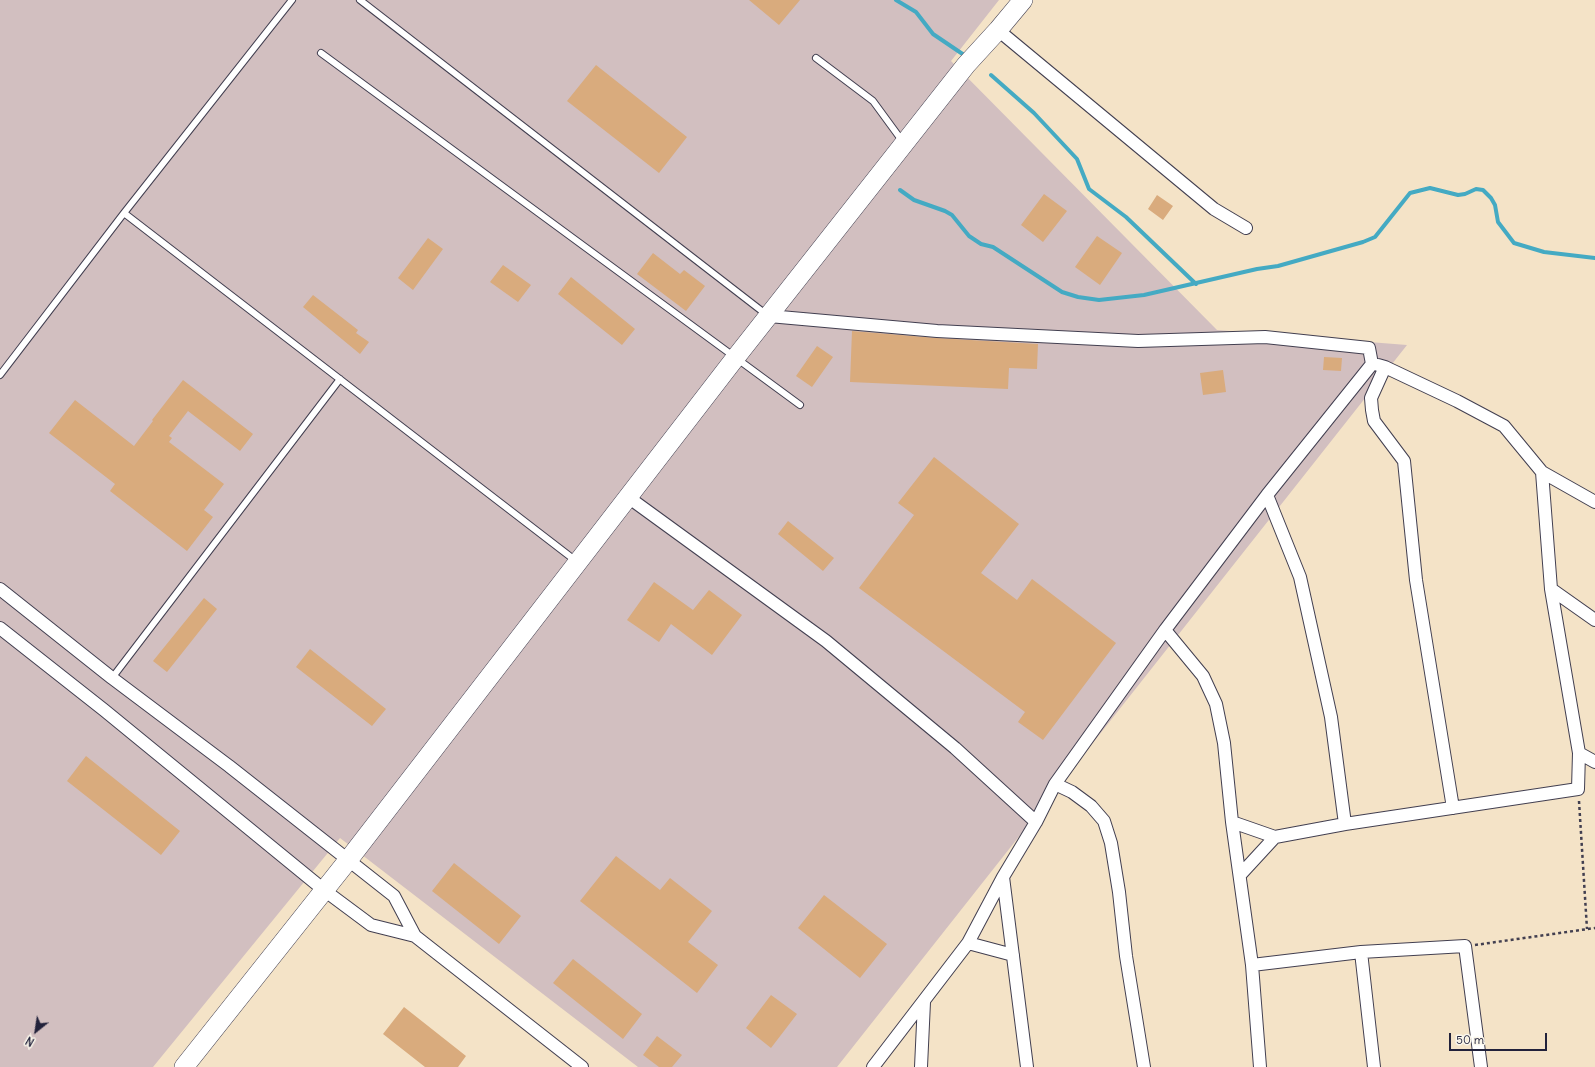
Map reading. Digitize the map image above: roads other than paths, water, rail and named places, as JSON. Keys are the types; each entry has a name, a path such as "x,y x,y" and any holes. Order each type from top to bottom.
{"highway":[{"path":"184,1067 349,859 577,562 904,143 966,65 1023,0"}],"street":[{"path":"998,30 1214,209 1246,228"},
{"path":"769,316 937,331 1138,341 1266,336 1369,348 1372,364 1266,495 1165,630 1055,784 1036,822 1003,877 968,943 873,1067"},
{"path":"1372,364 1385,367 1457,401 1504,426 1542,472 1595,502"},
{"path":"1385,367 1371,398 1372,410 1374,420 1404,461 1416,580 1453,808"},
{"path":"1232,822 1275,837 1345,824 1578,789 1579,753 1552,589 1542,472"},
{"path":"1266,495 1300,577 1331,716 1345,824"},
{"path":"628,498 826,641 955,748 1036,822"},
{"path":"0,589 112,678 349,859 394,896 415,936"},
{"path":"1552,589 1595,620"},
{"path":"0,628 104,710 324,890 371,925 415,936 582,1067"},
{"path":"1165,630 1203,676 1216,704 1224,743 1232,822 1252,965 1260,1067"},
{"path":"1579,753 1595,762"},
{"path":"1055,784 1072,792 1091,806 1104,821 1111,843 1119,892 1127,964 1144,1067"},
{"path":"1240,875 1275,837"},
{"path":"1003,877 1027,1067"},
{"path":"968,943 1013,955"},
{"path":"1252,965 1361,952 1465,946 1481,1067"},
{"path":"1361,952 1374,1067"},
{"path":"921,1067 924,1002"}],"lane":[{"path":"0,375 124,213 292,0"},
{"path":"360,0 769,316"},
{"path":"321,52 800,405"},
{"path":"816,58 873,101 904,143"},
{"path":"124,213 577,562"},
{"path":"112,678 340,379"}],"waterway":[{"path":"896,0 916,12 933,34 967,57"},
{"path":"991,75 1034,113 1077,159 1089,189 1126,217 1196,284"},
{"path":"900,190 914,200 952,215 969,236 981,244 993,247 1062,292 1078,297 1099,300 1144,295 1257,269 1278,266 1363,242 1375,237 1410,193 1430,188 1458,195 1465,194 1476,189 1483,190 1491,198 1495,205 1498,222 1514,243 1544,252 1595,258"}]}
